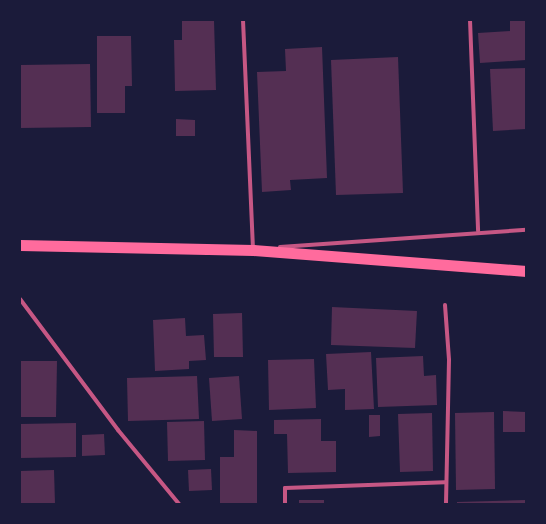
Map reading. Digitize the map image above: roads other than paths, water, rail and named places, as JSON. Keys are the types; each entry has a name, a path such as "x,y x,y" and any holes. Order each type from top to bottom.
{"highway":[{"path":"20,245 254,250 526,271"}],"street":[{"path":"243,20 254,250 478,231 526,230"},
{"path":"470,20 478,231"},
{"path":"20,299 118,430 179,504"},
{"path":"445,305 449,360 445,482 446,504"},
{"path":"285,504 285,488 445,482"}]}
